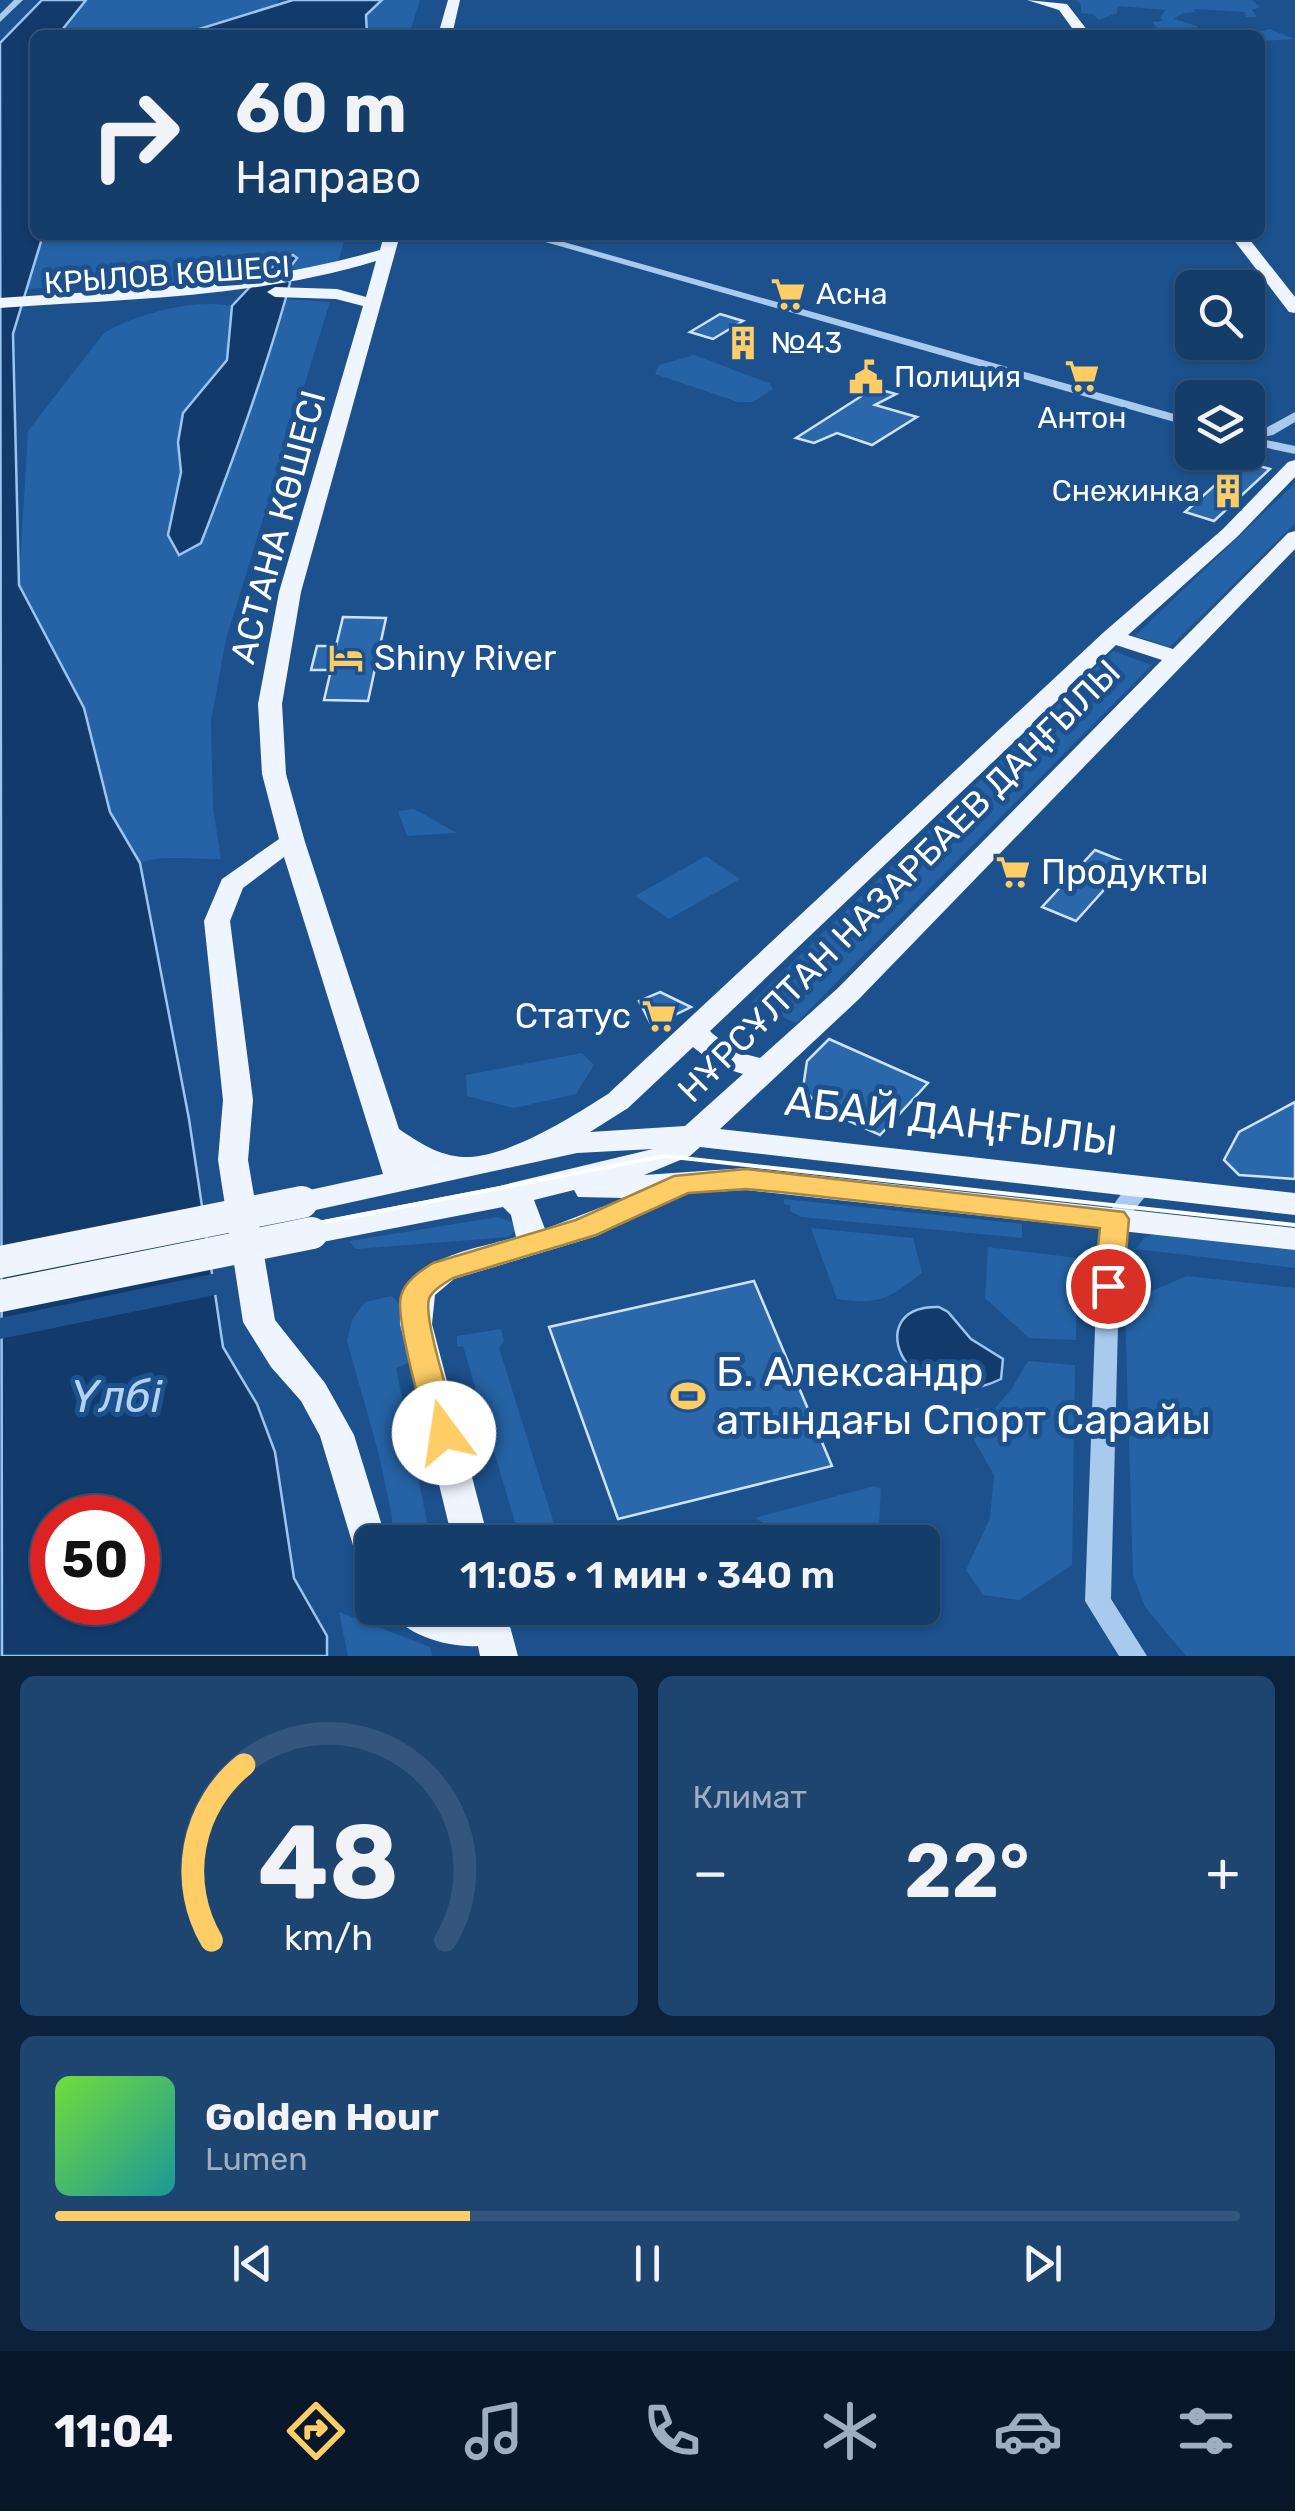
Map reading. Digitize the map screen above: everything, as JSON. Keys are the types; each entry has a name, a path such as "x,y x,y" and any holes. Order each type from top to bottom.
{"main road":[{"path":"446,30 454,0"},
{"path":"1035,0 1064,7 1080,30"},
{"path":"1068,0 1090,30"},
{"path":"1242,240 1295,308"},
{"path":"1256,240 1295,288"},
{"name":"КРЫЛОВ КӨШЕСІ","path":"0,303 258,282 342,268 390,244"},
{"name":"АСТАНА КӨШЕСІ","path":"390,244 290,592 270,704 274,774 292,842 401,1182"},
{"name":"КРЫЛОВ КӨШЕСІ","path":"0,314 260,293 337,294 374,304"},
{"name":"НҰРСҰЛТАН НАЗАРБАЕВ ДАҢҒЫЛЫ","path":"514,1157 618,1102 1112,637 1230,533 1295,466"},
{"name":"НҰРСҰЛТАН НАЗАРБАЕВ ДАҢҒЫЛЫ","path":"507,1193 649,1163 680,1149 769,1069 1295,537"},
{"path":"1112,637 1177,658"},
{"path":"292,842 257,863 230,886 217,920 238,1100 233,1160 259,1322 313,1392 337,1435 361,1525"},
{"path":"696,1031 719,1056 736,1065 769,1069"},
{"path":"386,1135 417,1156 466,1168"},
{"name":"АБАЙ ДАҢҒЫЛЫ","path":"0,1262 577,1144 694,1136 1295,1204"},
{"name":"АБАЙ ДАҢҒЫЛЫ","path":"0,1296 507,1193 746,1179 1295,1239"},
{"path":"467,1525 416,1324 414,1298 425,1282 443,1270 586,1228 684,1183"},
{"path":"507,1193 525,1210 533,1243"},
{"path":"442,1625 462,1632 493,1630"}],"street":[{"path":"0,19 19,0"},
{"path":"545,240 1175,418"},
{"path":"1265,433 1295,416"},
{"path":"1265,442 1295,450"},
{"path":"1134,1656 1098,1600 1110,1246 1114,1219 1143,1186"}],"shaded area":[{"path":"86,0 279,0 274,7 197,30 62,30"},
{"path":"382,0 420,0 411,30 367,30 366,15"},
{"path":"1075,0 1252,0 1260,7 1252,10 1257,17 1246,17 1245,12 1196,9 1193,11 1198,12 1183,13 1174,19 1197,26 1197,30 1159,30 1152,22 1163,21 1160,17 1166,10 1118,6 1117,13 1099,20 1093,14 1081,13 1081,4"},
{"path":"1270,29 1294,39 1265,41 1265,30"},
{"path":"41,240 344,240 337,265 179,282 26,289"},
{"path":"284,299 330,302 226,639 211,721 213,808 221,859 168,858 140,863 110,812 84,708 19,585 28,431 104,333 166,309 201,304 232,306 227,360 183,413 178,442 181,472 174,503 179,554 201,542 232,463"},
{"path":"694,355 769,383 773,389 753,402 738,402 655,374 659,365"},
{"path":"1295,483 1295,523 1170,647 1135,636"},
{"path":"1113,651 1152,665 796,1023 751,1003"},
{"path":"414,809 457,833 407,836 398,811"},
{"path":"706,856 740,879 669,919 635,896"},
{"path":"582,1053 594,1065 576,1094 514,1108 467,1096 466,1075"},
{"path":"784,1199 1022,1224 1022,1238 801,1217 790,1211"},
{"path":"498,1217 514,1223 516,1230 508,1237 356,1249 349,1241"},
{"path":"811,1228 913,1238 922,1273 883,1298 837,1299"},
{"path":"1158,1233 1295,1250 1295,1268 1136,1249 1144,1238"},
{"path":"988,1247 1077,1258 1076,1340 1029,1338 985,1298"},
{"path":"1187,1276 1295,1288 1295,1656 1186,1656 1145,1607 1133,1575 1125,1309 1147,1293"},
{"path":"391,1296 403,1310 409,1327 408,1363 396,1368 429,1525 392,1525 378,1451 347,1341 352,1320 365,1302"},
{"path":"501,1329 504,1341 499,1348 554,1525 516,1525 463,1346 457,1347 457,1336"},
{"path":"1028,1361 1075,1365 1072,1565 1019,1600 983,1595 966,1570 990,1518 994,1475 974,1440 970,1408 995,1408"},
{"path":"874,1486 881,1489 879,1525 766,1525 755,1518"},
{"path":"339,1612 355,1618 355,1625 373,1625 430,1647 432,1656 348,1656"}],"water":[{"name":"Үлбі","path":"42,0 86,0 62,30 30,30 30,240 41,240 13,334 19,585 84,708 110,812 140,863 189,1119 223,1347 257,1404 275,1452 294,1578 327,1636 327,1656 2,1656 0,43"},
{"path":"293,0 382,0 366,15 367,30 196,30"},
{"path":"293,255 297,258 285,274 290,283 271,349 201,543 179,555 168,535 181,472 178,442 183,413 227,360 232,306 264,272"},
{"path":"939,1307 971,1339 1003,1359 1001,1379 968,1389 941,1386 919,1375 904,1359 897,1341 900,1324 914,1311"}],"pier":[{"path":"217,1273 220,1294 0,1339 0,1318"}],"building":[{"path":"720,314 743,321 713,339 690,332"},
{"path":"874,388 896,394 875,405 917,417 872,445 837,433 814,443 796,438"},
{"name":"Снежинка","path":"1270,469 1214,521 1185,512 1232,470"},
{"name":"Shiny River","path":"343,617 386,618 368,701 324,700 331,670 311,670 317,646 336,646"},
{"path":"1095,850 1128,863 1076,921 1042,907"},
{"name":"Статус","path":"660,992 691,1007 652,1026 639,1001"},
{"path":"829,1039 928,1083 880,1135 820,1108 803,1088 807,1061"},
{"path":"1295,1102 1295,1179 1239,1175 1224,1160 1239,1132"},
{"name":"Б. Александр атындағы Спорт Сарайы","path":"754,1281 832,1466 618,1519 549,1327"}],"tram line":[{"path":"0,1285 664,1156 1295,1225"}],"place":[{"name":"Асна","path":"788,294"},
{"name":"№43","path":"743,343"},
{"name":"Антон","path":"1082,376"},
{"name":"Полиция","path":"866,377"},
{"name":"Снежинка","path":"1228,491"},
{"name":"Shiny River","path":"346,658"},
{"name":"Продукты","path":"1013,872"},
{"name":"Статус","path":"659,1016"},
{"name":"Б. Александр атындағы Спорт Сарайы","path":"688,1396"}],"route":[{"path":"444,1433 416,1324 414,1298 425,1282 443,1270 586,1228 684,1183 746,1179 842,1187 1114,1219 1108,1286"}]}
